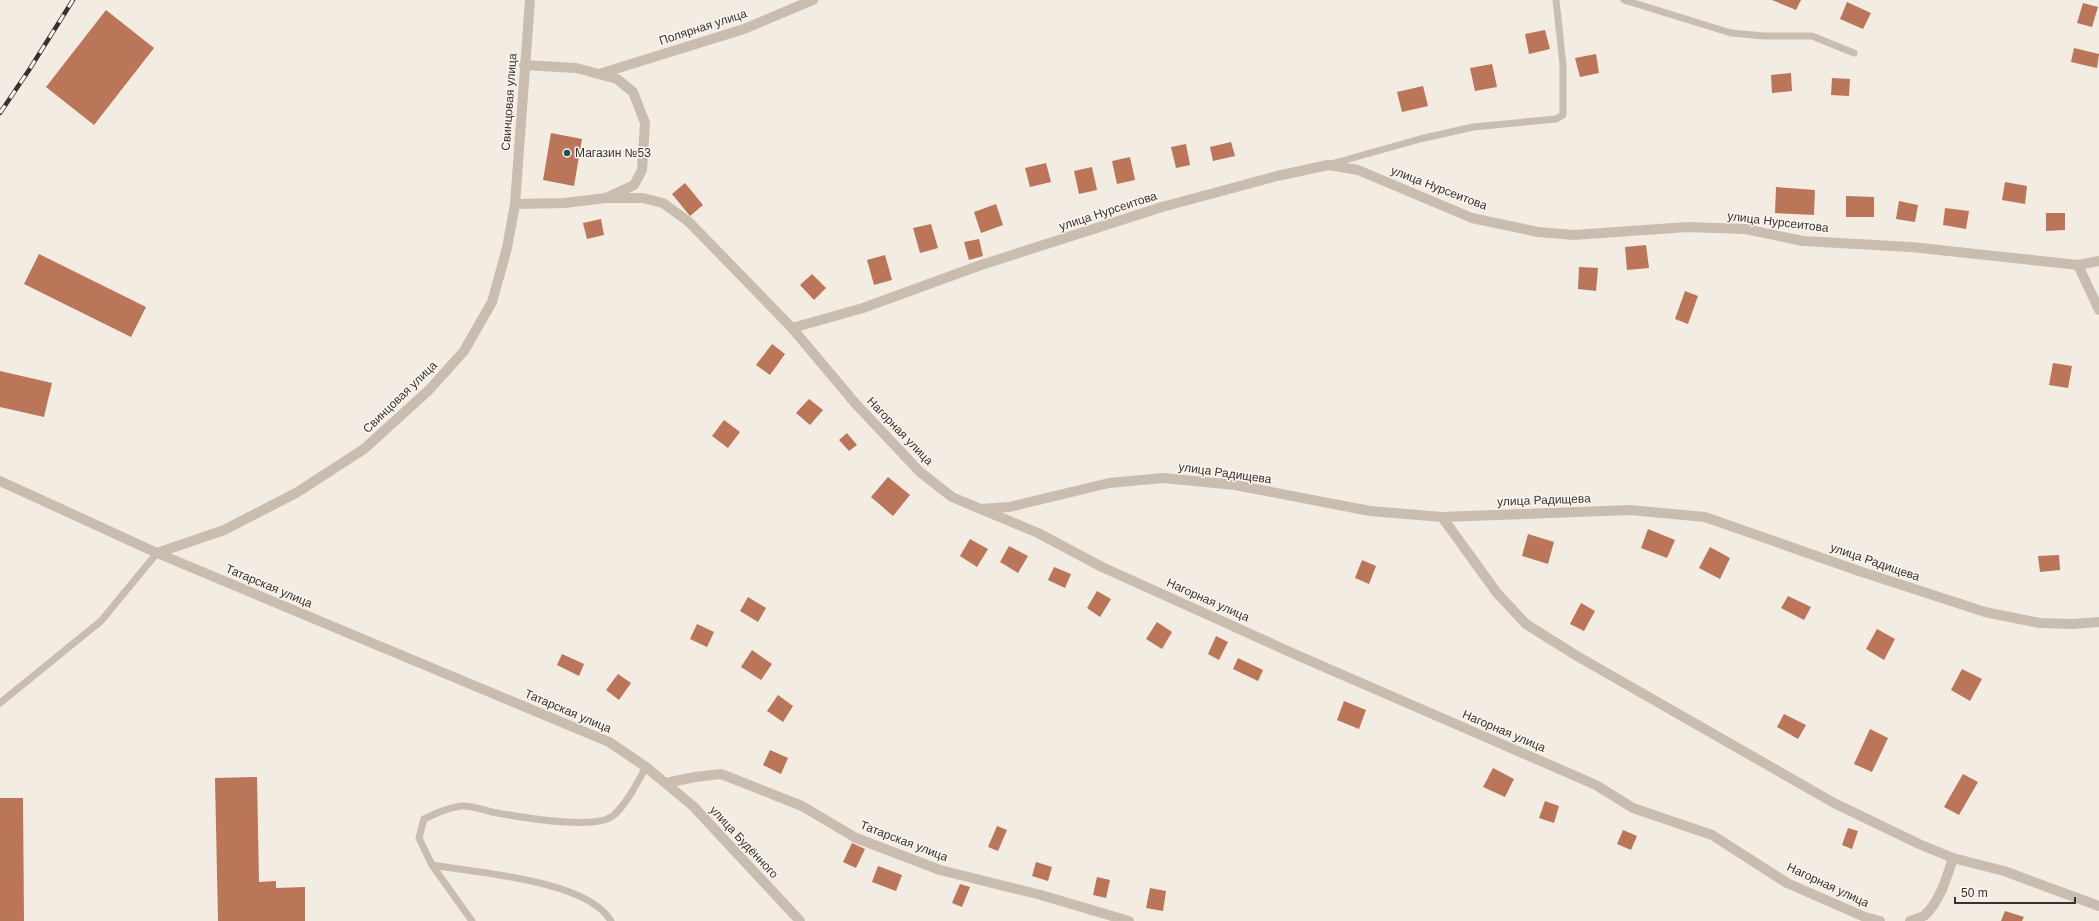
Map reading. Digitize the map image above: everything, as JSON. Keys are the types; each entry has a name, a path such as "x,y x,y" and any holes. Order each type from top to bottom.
{"street":[{"name":"Свинцовая улица","path":"156,553 224,530 296,493 364,449 429,390 464,351 492,302 507,248 515,204 524,65 530,0"},
{"name":"Полярная улица","path":"599,74 744,29 813,0"},
{"path":"515,204 565,203 606,198 634,185 642,170 645,123 633,92 617,79 576,68 524,65"},
{"name":"улица Нурсеитова","path":"792,328 863,308 981,265 1162,207 1277,176 1328,165 1358,170 1472,218 1538,232 1574,235 1687,227 1745,229 1803,241 1911,247 2078,264 2099,261"},
{"name":"Нагорная улица","path":"606,198 643,198 663,203 689,222 792,328 855,403 920,472 952,497 1038,533 1102,567 1299,656 1596,785 1633,808 1712,835 1787,883 1865,917 1880,921"},
{"path":"2078,264 2099,310"},
{"name":"улица Радищева","path":"980,509 1009,507 1055,494 1109,482 1163,478 1235,485 1370,511 1442,517 1630,510 1705,517 1866,573 1985,612 2040,623 2073,624 2099,622"},
{"name":"Татарская улица","path":"0,481 156,553 609,742 646,767 666,783 695,777 721,774 802,806 856,838 940,870 1041,895 1129,921"},
{"path":"1442,517 1497,593 1526,624 1577,656 1834,803 1919,844 1953,858 2004,871 2099,906"},
{"name":"улица Будённого","path":"666,783 693,806 800,921"},
{"path":"1910,921 1924,915 1936,899 1944,885 1953,858"}],"lane":[{"path":"1328,165 1420,139 1473,127 1556,119 1563,114 1563,65 1556,0"},
{"path":"1624,0 1731,33 1764,36 1812,36 1854,53"},
{"path":"0,703 101,621 156,553"},
{"path":"472,921 432,866 419,838 424,819 439,811 462,806 497,813 572,823 596,823 613,816 631,792 646,767"},
{"path":"432,866 513,877 555,887 581,895 606,912 612,921"}],"building":[{"path":"1772,0 1801,0 1796,10"},
{"path":"1847,2 1871,13 1863,29 1840,19"},
{"path":"2083,3 2098,7 2092,27 2077,23"},
{"path":"106,10 154,48 94,125 46,87"},
{"path":"1545,30 1550,49 1529,54 1525,34"},
{"path":"2074,48 2099,54 2097,68 2071,62"},
{"path":"1596,54 1599,73 1580,77 1575,58"},
{"path":"1492,64 1497,87 1475,91 1470,68"},
{"path":"1791,73 1792,91 1772,93 1771,75"},
{"path":"1832,78 1850,79 1849,96 1831,95"},
{"path":"1423,86 1428,106 1402,112 1397,92"},
{"path":"551,133 582,139 574,186 543,180"},
{"path":"1231,142 1235,156 1213,161 1210,147"},
{"path":"1186,144 1190,165 1176,168 1171,147"},
{"path":"1130,157 1135,180 1117,184 1112,161"},
{"path":"1046,163 1051,182 1030,187 1025,168"},
{"path":"1092,167 1097,190 1079,194 1074,171"},
{"path":"2005,182 2027,186 2025,204 2002,200"},
{"path":"685,183 703,205 690,216 672,194"},
{"path":"1776,187 1815,190 1814,215 1775,213"},
{"path":"1846,196 1874,197 1874,217 1846,217"},
{"path":"1899,201 1918,205 1915,222 1896,219"},
{"path":"996,204 1003,225 981,233 974,212"},
{"path":"1945,208 1969,211 1966,229 1943,225"},
{"path":"2046,213 2065,213 2065,230 2046,231"},
{"path":"601,219 604,235 587,239 583,223"},
{"path":"931,224 938,248 920,253 913,228"},
{"path":"979,239 983,256 969,260 964,242"},
{"path":"1646,245 1649,268 1627,270 1625,247"},
{"path":"39,254 146,307 131,337 24,284"},
{"path":"885,255 892,280 874,285 867,260"},
{"path":"1579,267 1598,268 1596,291 1578,289"},
{"path":"812,274 826,288 814,300 800,285"},
{"path":"1685,291 1698,296 1688,324 1675,319"},
{"path":"772,344 785,354 770,375 756,365"},
{"path":"2053,363 2072,366 2068,388 2049,385"},
{"path":"0,371 52,383 44,417 0,407"},
{"path":"809,399 823,410 810,425 796,413"},
{"path":"724,420 740,432 728,448 712,436"},
{"path":"847,433 857,445 849,451 839,440"},
{"path":"888,477 910,495 893,516 871,497"},
{"path":"1648,529 1675,540 1667,558 1641,548"},
{"path":"1528,534 1554,542 1548,564 1522,556"},
{"path":"970,539 988,549 977,567 960,556"},
{"path":"1009,546 1028,556 1018,573 1000,562"},
{"path":"1710,547 1730,558 1720,579 1699,568"},
{"path":"2059,555 2060,570 2040,572 2038,556"},
{"path":"1362,560 1376,566 1369,584 1355,578"},
{"path":"1054,567 1071,574 1065,588 1048,580"},
{"path":"1097,591 1111,599 1100,617 1087,608"},
{"path":"1788,596 1811,607 1804,620 1781,608"},
{"path":"748,597 766,608 758,622 740,611"},
{"path":"1581,603 1595,611 1584,631 1570,624"},
{"path":"1157,622 1172,632 1162,649 1146,639"},
{"path":"697,624 714,632 707,647 690,639"},
{"path":"1877,629 1895,639 1884,660 1866,649"},
{"path":"1216,636 1228,642 1219,660 1208,654"},
{"path":"752,650 772,664 761,680 741,667"},
{"path":"562,654 584,664 579,676 557,665"},
{"path":"1238,658 1263,670 1258,681 1233,669"},
{"path":"1962,669 1982,679 1970,701 1951,690"},
{"path":"618,674 631,683 619,700 606,690"},
{"path":"778,695 793,706 783,722 767,711"},
{"path":"1344,701 1366,710 1359,729 1337,720"},
{"path":"1784,714 1806,725 1798,739 1777,727"},
{"path":"1870,729 1888,738 1872,772 1854,764"},
{"path":"770,750 788,758 781,774 763,765"},
{"path":"1493,768 1514,779 1505,797 1483,787"},
{"path":"1963,774 1978,782 1959,815 1944,807"},
{"path":"257,777 259,882 276,881 276,888 305,887 305,921 218,921 215,778"},
{"path":"0,798 23,798 24,921 0,921"},
{"path":"1545,801 1559,806 1554,823 1539,818"},
{"path":"997,826 1007,830 998,851 988,847"},
{"path":"1848,828 1858,831 1852,849 1842,845"},
{"path":"1623,830 1637,836 1631,850 1617,844"},
{"path":"852,843 865,849 856,868 843,862"},
{"path":"1036,862 1052,867 1048,881 1032,876"},
{"path":"878,866 902,875 896,891 872,882"},
{"path":"1097,877 1110,880 1106,898 1093,895"},
{"path":"960,884 970,887 962,907 952,903"},
{"path":"1150,888 1166,891 1163,911 1146,908"},
{"path":"2005,911 2024,917 2022,921 2001,921"}],"railway":[{"path":"0,113 73,0"}],"place":[{"name":"Магазин №53","path":"567,153"}]}
